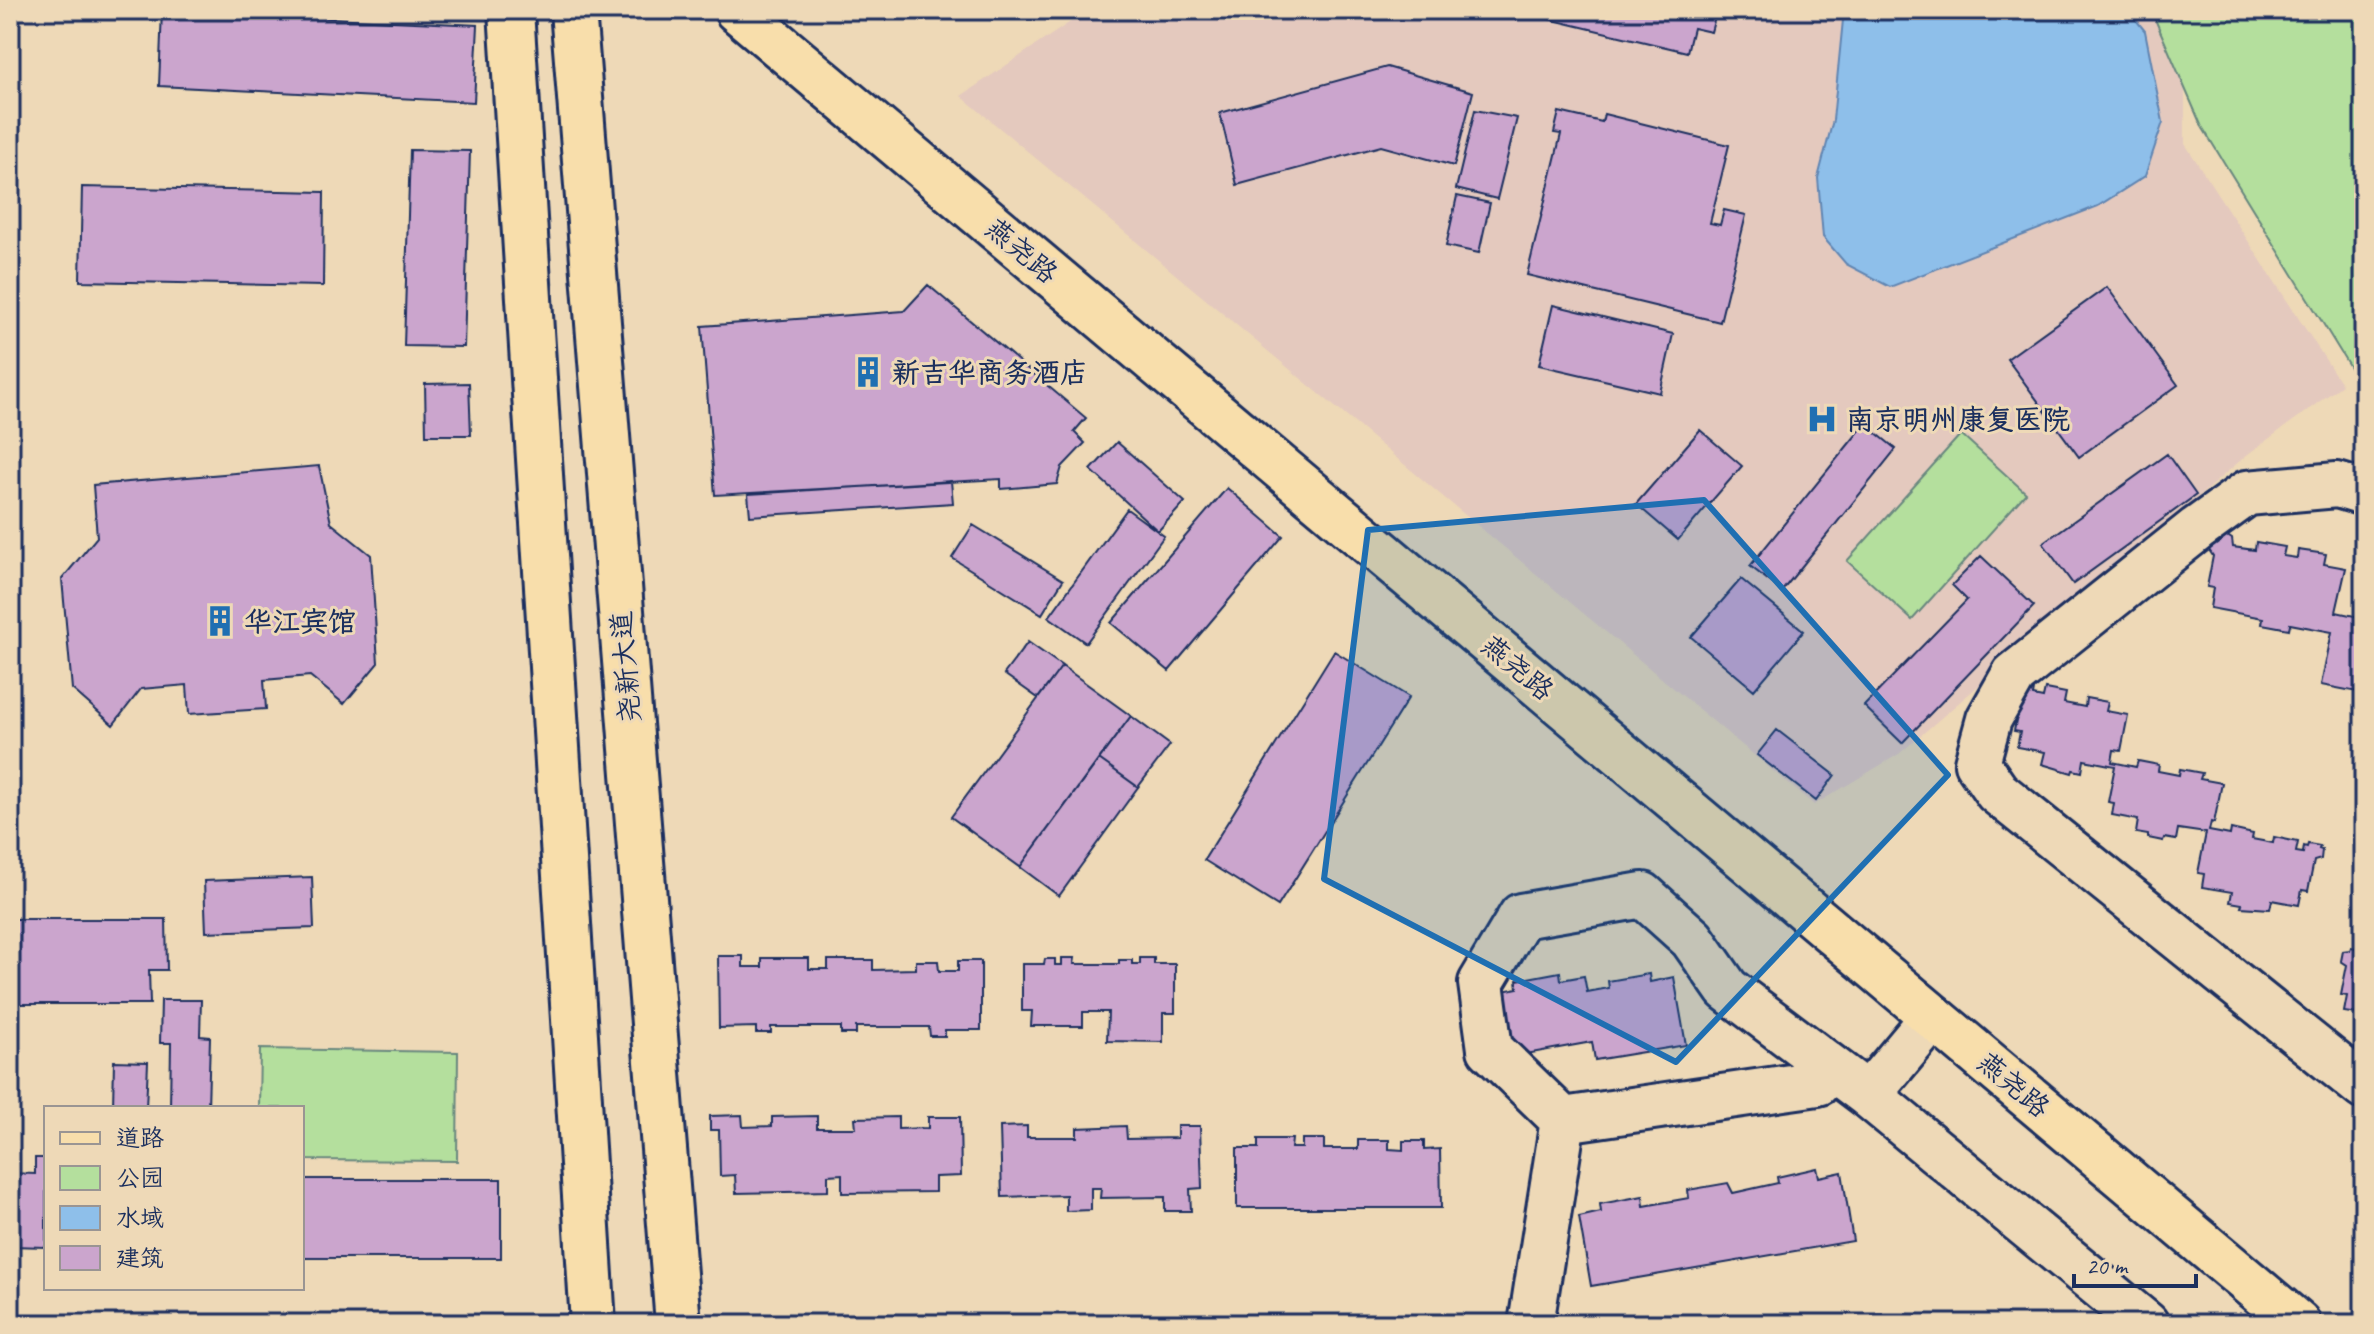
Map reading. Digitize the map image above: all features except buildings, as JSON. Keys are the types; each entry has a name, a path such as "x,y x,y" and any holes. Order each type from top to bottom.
{"main road":[{"path":"511,10 593,1324"},
{"name":"尧新大道","path":"573,10 678,1324"},
{"name":"燕尧路","path":"737,10 2298,1324"}],"lane":[{"path":"2364,493 2337,485 2247,493 2197,529 2014,675 1989,719 1977,763 1997,792 2364,1087"},
{"path":"1563,1120 1490,1049 1481,983 1521,916 1643,895 1692,939 1727,989 1868,1095 2146,1324"},
{"path":"1868,1095 1933,1017"},
{"path":"1563,1120 1818,1083 1827,1065"},
{"path":"1531,1324 1563,1120"}],"highlighted area":[{"path":"1704,500 1948,775 1676,1062 1324,879 1368,530"}],"shaded area":[{"name":"南京明州康复医院","path":"1088,10 2161,10 2185,64 2185,144 2342,385 2248,454 1899,754 1814,805 961,96"}],"green space":[{"path":"2151,10 2364,10 2364,390 2201,125"},
{"path":"1961,434 2026,493 1912,620 1847,561"},
{"path":"260,1049 458,1052 457,1161 304,1160 304,1106 259,1106"}],"water":[{"path":"1844,10 2128,10 2145,31 2163,122 2145,176 2098,206 1890,287 1846,264 1823,237 1818,178 1833,120"}],"place":[{"name":"新吉华商务酒店","path":"868,372"},
{"name":"南京明州康复医院","path":"1822,419"},
{"name":"华江宾馆","path":"220,621"}]}
